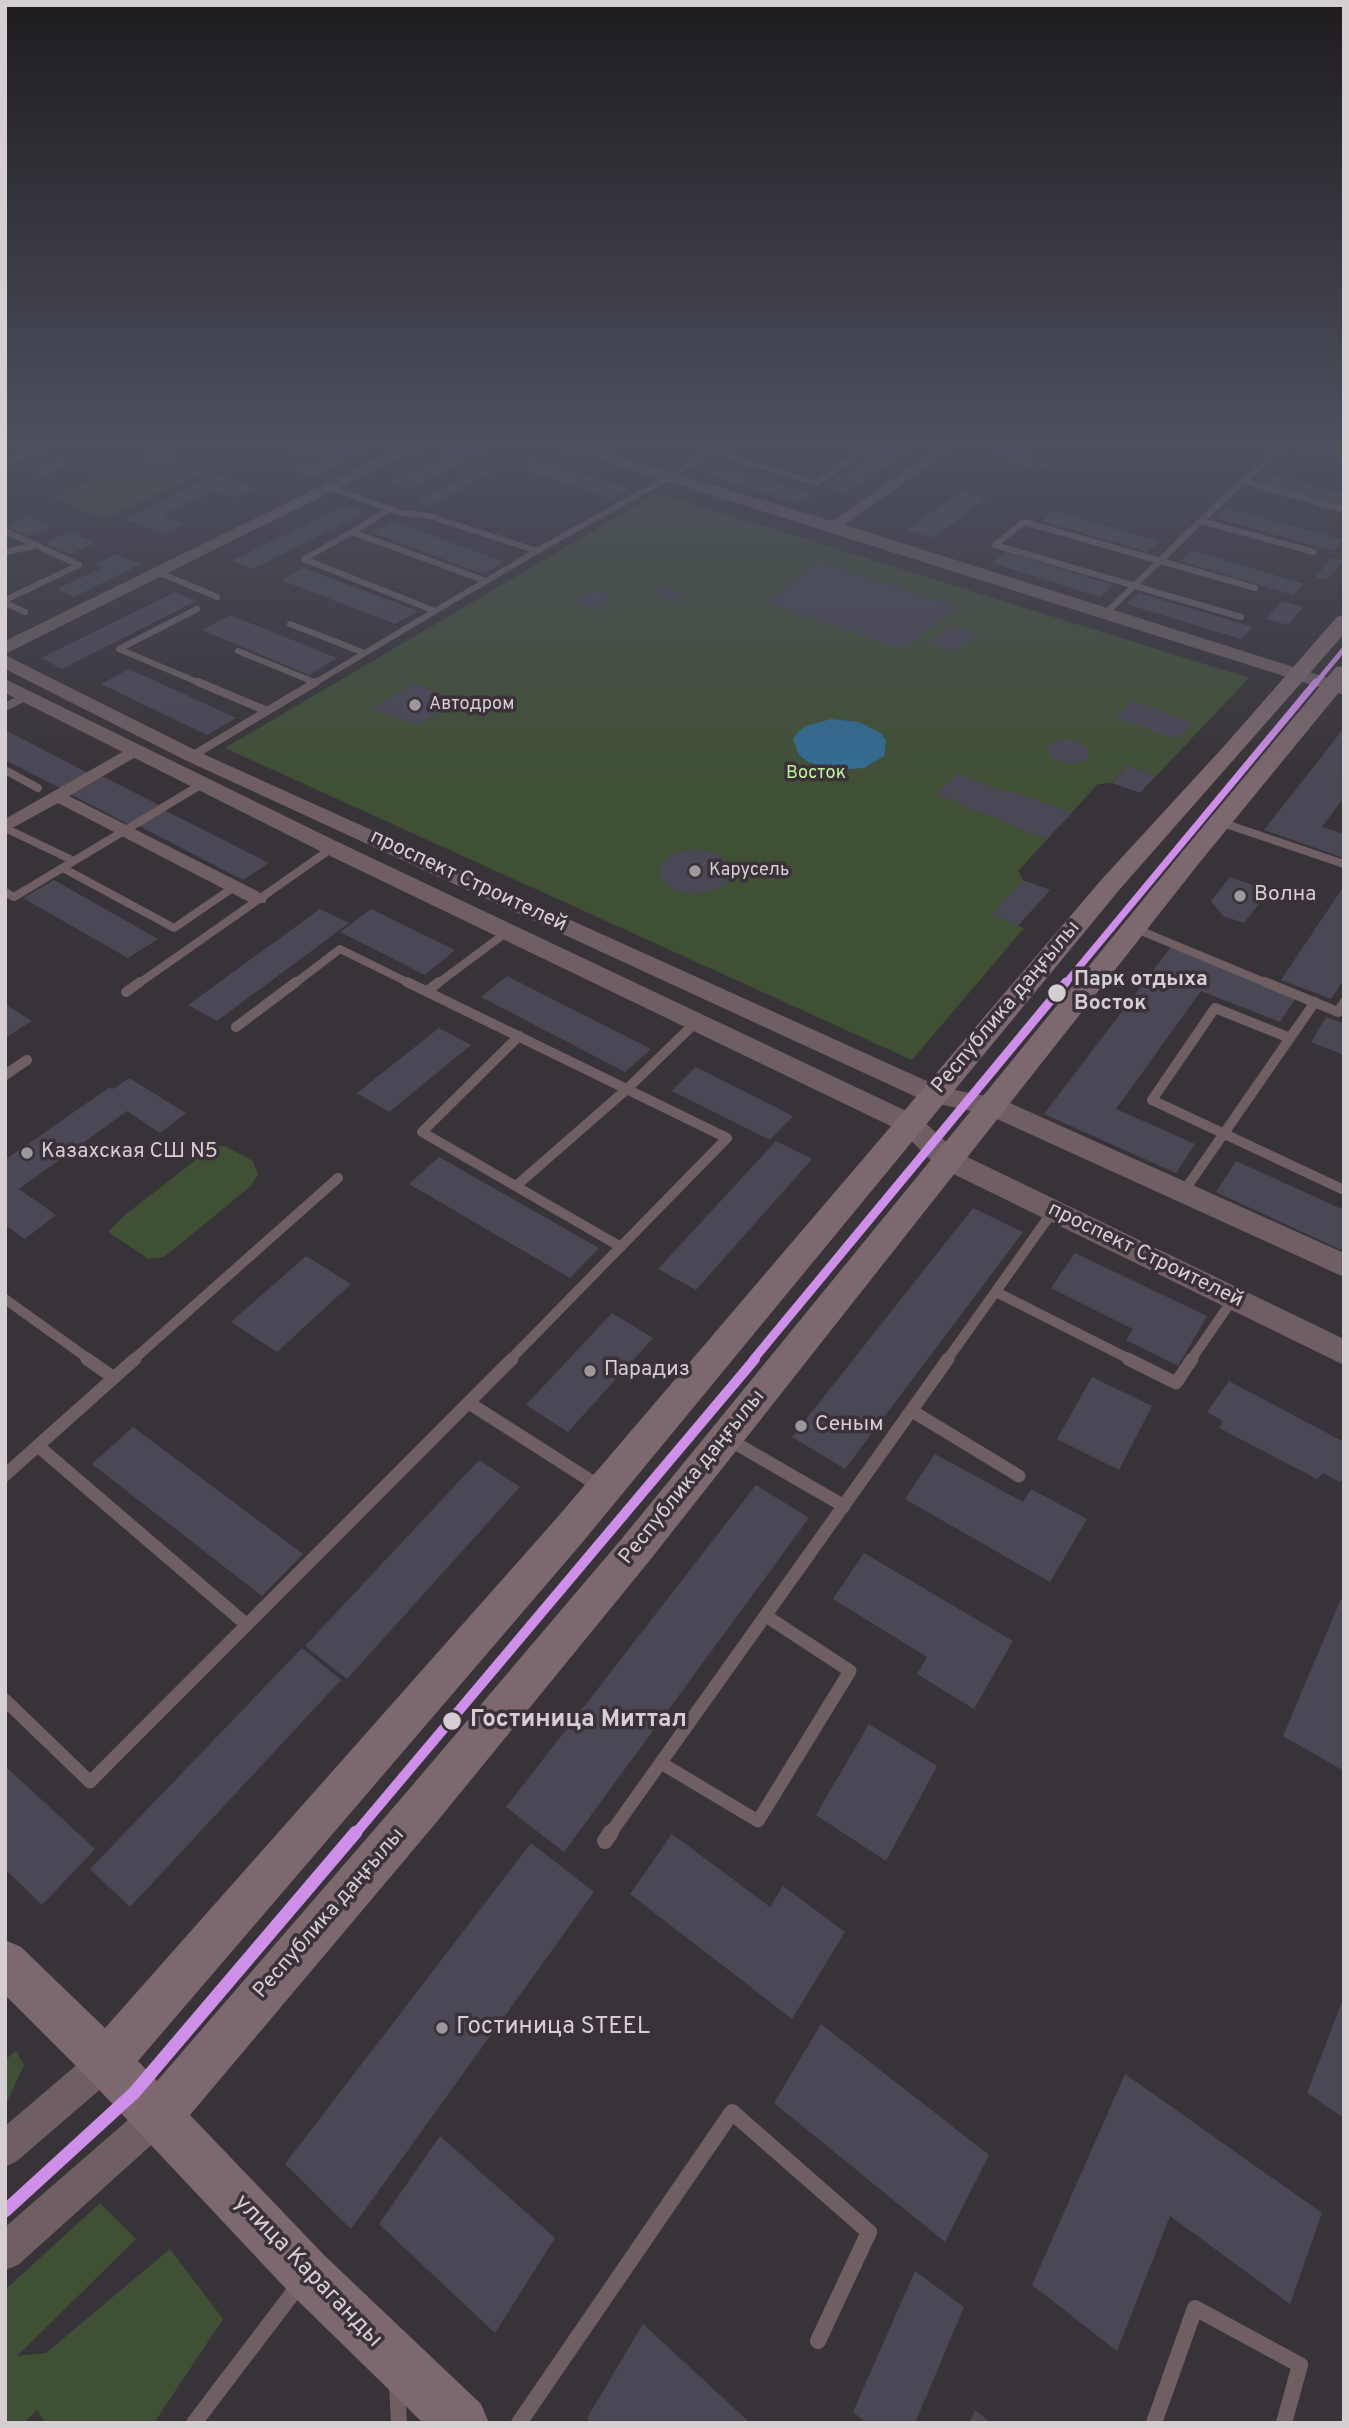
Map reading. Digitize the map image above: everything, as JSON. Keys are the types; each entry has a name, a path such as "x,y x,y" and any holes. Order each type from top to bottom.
{"main road":[{"name":"Республика даңғылы","path":"106,2062 356,1778 604,1489 1111,884 1344,621"},
{"name":"Республика даңғылы","path":"156,2118 420,1809 725,1438 1220,822 1340,682"},
{"path":"5,1963 106,2062"},
{"name":"улица Караганды","path":"106,2062 156,2118 307,2274 462,2423"}],"street":[{"path":"5,648 192,557"},
{"path":"931,557 1299,674 1340,682"},
{"name":"проспект Строителей","path":"5,662 192,755 934,1095 992,1106"},
{"name":"проспект Строителей","path":"5,685 332,848 910,1125 947,1159 1344,1353"},
{"path":"5,828 133,751"},
{"path":"66,801 258,900"},
{"path":"992,1106 1344,1266"},
{"name":"Республика даңғылы","path":"5,2149 106,2062"},
{"name":"Республика даңғылы","path":"5,2252 156,2118"}],"lane":[{"path":"5,602 79,565 61,557"},
{"path":"307,557 304,559 435,611"},
{"path":"421,557 486,581"},
{"path":"192,755 362,652 526,557"},
{"path":"1038,557 1241,617"},
{"path":"1147,557 1255,589"},
{"path":"1107,612 1164,557"},
{"path":"160,573 217,597"},
{"path":"5,602 25,612"},
{"path":"197,609 120,649 267,711"},
{"path":"290,624 362,652"},
{"path":"238,651 314,682"},
{"path":"5,707 27,696"},
{"path":"5,770 38,788"},
{"path":"5,892 13,897 202,784"},
{"path":"1220,822 1344,864"},
{"path":"5,828 74,861"},
{"path":"126,992 332,848"},
{"path":"63,867 174,928 234,887"},
{"path":"1134,928 1315,1002 1342,1010"},
{"path":"427,991 506,932"},
{"path":"5,1700 90,1782 469,1403 727,1138 340,949 236,1027"},
{"path":"1184,1191 1315,1002"},
{"path":"1290,1038 1215,1008 1152,1100 1344,1190"},
{"path":"516,1186 627,1089 695,1023"},
{"path":"519,1036 422,1132 621,1247"},
{"path":"5,1075 27,1060"},
{"path":"5,1475 338,1178"},
{"path":"605,1842 1053,1211"},
{"path":"996,1293 1176,1383 1233,1299"},
{"path":"5,1299 114,1378"},
{"path":"469,1403 604,1489"},
{"path":"912,1411 1019,1476"},
{"path":"725,1438 844,1506"},
{"path":"38,1446 247,1625"},
{"path":"661,1763 758,1821 850,1671 766,1616"},
{"path":"519,2423 732,2112 869,2232 818,2341"},
{"path":"194,2423 307,2274"},
{"path":"1154,2423 1195,2308 1300,2365 1284,2423"},
{"path":"396,2362 399,2423"}],"green space":[{"name":"Восток","path":"549,557 863,557 1249,678 1156,776 1127,765 1112,783 1098,784 1018,871 1023,880 991,915 1024,928 912,1060 225,748"},
{"path":"214,1146 225,1146 253,1161 258,1174 251,1186 164,1257 149,1259 108,1232 126,1214"},
{"path":"16,2051 24,2065 5,2106 5,2060"},
{"path":"100,2203 136,2239 17,2356 46,2353 170,2249 223,2319 154,2423 45,2423 37,2410 24,2423 5,2423 5,2290"}],"water":[{"path":"831,719 859,722 881,733 886,741 884,756 864,768 835,770 808,762 799,755 793,739 806,726"}],"building":[{"path":"109,557 124,557 141,564 74,597 57,589 103,567 95,564"},
{"path":"239,557 276,557 253,569 232,561"},
{"path":"438,557 491,557 504,562 483,574"},
{"path":"999,557 1023,557 1113,585 1100,597 992,563"},
{"path":"1184,557 1216,557 1304,584 1293,595 1180,561"},
{"path":"1332,558 1344,561 1326,580 1315,577"},
{"path":"819,563 958,606 904,649 766,602"},
{"path":"304,568 418,611 395,624 281,580"},
{"path":"661,586 686,595 674,602 650,592"},
{"path":"592,589 614,598 594,609 572,601"},
{"path":"175,592 196,601 62,669 41,658"},
{"path":"1139,593 1253,627 1241,639 1126,604"},
{"path":"1282,601 1303,607 1288,625 1266,619"},
{"path":"230,615 337,658 309,675 202,630"},
{"path":"952,625 978,634 955,652 929,643"},
{"path":"129,669 236,718 207,735 101,684"},
{"name":"Автодром","path":"414,684 457,701 416,725 372,709"},
{"path":"1132,701 1193,723 1176,739 1115,717"},
{"path":"1344,728 1344,797 1322,827 1344,834 1344,858 1264,830"},
{"path":"5,730 90,774 62,789 5,760"},
{"path":"1062,740 1076,741 1087,747 1088,759 1071,764 1051,758 1047,746"},
{"path":"1127,765 1156,776 1140,793 1112,783"},
{"path":"98,774 159,805 128,824 66,792"},
{"path":"957,774 1009,794 1012,791 1072,813 1046,839 935,794"},
{"path":"164,810 269,863 243,880 139,826"},
{"name":"Карусель","path":"697,849 718,854 731,866 730,880 716,890 693,894 672,889 659,877 661,863 675,853"},
{"name":"Волна","path":"1230,877 1269,891 1244,923 1223,916 1211,901"},
{"path":"54,880 158,939 128,958 23,898"},
{"path":"1023,880 1050,890 1018,926 991,915"},
{"path":"1344,886 1344,979 1331,999 1281,980"},
{"path":"320,909 349,923 217,1021 188,1005"},
{"path":"371,909 455,950 425,975 340,932"},
{"path":"1171,947 1297,996 1280,1022 1201,991 1116,1109 1195,1144 1176,1173 1044,1114"},
{"path":"507,976 651,1049 625,1072 481,997"},
{"path":"5,1004 32,1021 5,1038"},
{"path":"1326,1017 1344,1024 1344,1055 1311,1042"},
{"path":"439,1028 471,1045 389,1112 357,1093"},
{"path":"696,1067 793,1116 770,1140 672,1091"},
{"path":"129,1078 186,1113 160,1133 127,1111 19,1189 56,1215 25,1239 5,1225 5,1160 110,1087 113,1089"},
{"path":"776,1141 812,1159 696,1290 658,1269"},
{"path":"439,1157 599,1248 570,1278 409,1184"},
{"path":"1236,1161 1344,1210 1344,1245 1341,1250 1216,1192"},
{"path":"973,1208 1023,1232 845,1469 792,1437"},
{"path":"1075,1253 1207,1316 1178,1366 1126,1340 1133,1329 1051,1288"},
{"path":"306,1256 351,1284 277,1352 231,1322"},
{"name":"Парадиз","path":"612,1313 653,1338 568,1432 526,1405"},
{"path":"1092,1377 1152,1406 1119,1470 1057,1439"},
{"path":"1229,1381 1344,1442 1344,1475 1340,1482 1323,1473 1317,1479 1219,1428 1223,1421 1207,1412"},
{"path":"133,1427 303,1554 262,1596 92,1464"},
{"path":"935,1454 1023,1502 1031,1489 1087,1519 1050,1582 905,1499"},
{"path":"479,1460 520,1487 347,1679 305,1646"},
{"path":"756,1485 809,1518 564,1852 506,1807"},
{"path":"864,1553 1013,1641 974,1709 917,1674 927,1657 833,1599"},
{"path":"1341,1599 1344,1600 1344,1771 1283,1736"},
{"path":"302,1648 341,1680 130,1907 90,1869"},
{"path":"869,1724 937,1766 886,1861 816,1815"},
{"path":"5,1766 95,1849 42,1905 5,1869"},
{"path":"672,1834 770,1907 783,1886 845,1932 792,2019 630,1894"},
{"name":"Гостиница STEEL","path":"531,1843 594,1892 351,2229 285,2164"},
{"path":"1344,1997 1344,2118 1307,2093"},
{"path":"821,2024 989,2155 945,2242 774,2103"},
{"path":"1125,2074 1322,2213 1290,2304 1170,2216 1117,2351 1032,2285"},
{"path":"440,2136 555,2238 495,2333 379,2224"},
{"path":"915,2271 964,2307 915,2423 867,2423 853,2412"},
{"path":"643,2324 750,2423 592,2423 587,2418"},
{"path":"975,2410 991,2423 969,2423"}],"transit line":[{"path":"5,2211 134,2093 517,1644 969,1102 1137,894 1344,649"}],"place":[{"name":"Автодром","path":"415,705"},
{"name":"Карусель","path":"695,871"},
{"name":"Волна","path":"1240,896"},
{"name":"Парк отдыха Восток","path":"1057,993"},
{"name":"Казахская СШ N5","path":"27,1153"},
{"name":"Парадиз","path":"590,1371"},
{"name":"Сеным","path":"801,1426"},
{"name":"Гостиница Миттал","path":"452,1721"},
{"name":"Гостиница STEEL","path":"442,2028"}]}
